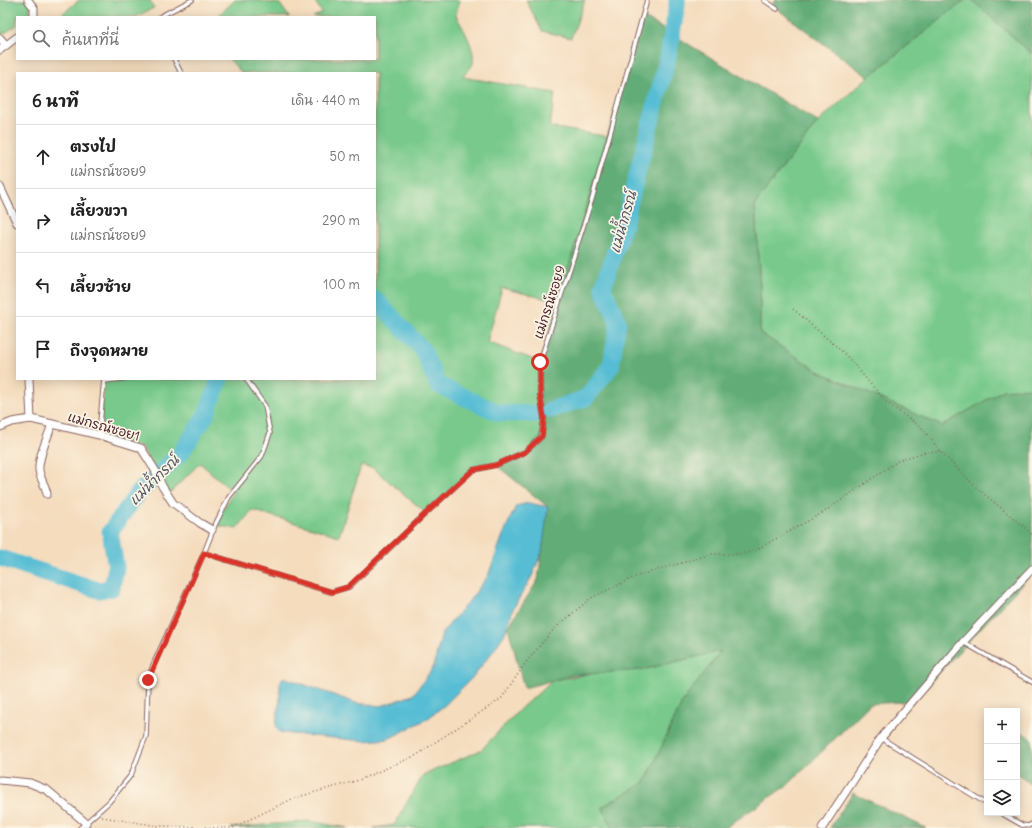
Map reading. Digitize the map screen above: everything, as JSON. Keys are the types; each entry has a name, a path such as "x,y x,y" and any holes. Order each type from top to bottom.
{"street":[{"path":"28,0 34,8 34,16"},
{"path":"0,38 3,47 16,38"},
{"path":"0,187 16,221"},
{"path":"29,380 31,419"},
{"name":"แม่กรณ์ซอย1","path":"0,427 12,422 31,419 141,448 155,470 166,494 173,503 200,524 212,530"},
{"path":"47,494 47,490 39,472 39,464 52,424"},
{"path":"822,828 881,738 963,642 1032,569"},
{"path":"0,780 30,783 47,790 86,823"}],"lane":[{"path":"161,16 192,0"},
{"name":"แม่กรณ์ซอย9","path":"204,553 332,592 348,587 473,470 496,465 525,452 542,436 544,418 540,395 540,362 592,199 647,0"},
{"path":"764,0 777,9"},
{"path":"174,60 180,72"},
{"path":"99,436 104,380"},
{"path":"80,828 109,802 131,775 146,736 148,680 204,553 212,530 229,497 262,456 270,433 265,406 247,380"},
{"path":"963,642 1032,682"},
{"path":"881,738 984,802"},
{"path":"1006,816 1022,825 1028,826 1032,824"}],"path":[{"path":"793,309 845,354 887,403 920,427 941,452 978,489 1032,535"},
{"path":"94,816 159,826 232,828 294,798 359,780 417,755 501,699 526,661 554,629 591,598 637,576 697,558 712,554 740,554 754,551 824,512 899,460 925,452 941,452"}],"green space":[{"path":"0,0 28,0 30,2 30,16 16,16 16,26 0,36"},
{"path":"79,0 150,0 154,8 137,16 60,16"},
{"path":"235,0 254,0 280,4 288,16 218,16"},
{"path":"314,0 459,0 456,16 473,52 473,64 463,77 555,93 550,127 610,137 559,302 502,288 487,342 540,362 544,418 541,437 525,452 496,465 473,470 426,513 373,468 361,466 339,536 252,510 237,529 215,525 233,492 200,463 168,495 142,447 99,435 104,381 376,380 376,72 241,72 230,60 376,60 376,16 315,16 322,13"},
{"path":"526,0 585,0 571,38 542,31"},
{"path":"775,0 965,0 868,77 772,5"},
{"path":"965,0 972,0 1032,54 1032,388 1003,390 942,426 818,371 760,333 760,288 755,204 818,122 868,77"},
{"path":"972,0 1032,0 1032,54"},
{"path":"643,17 818,122 755,204 760,288 760,333 818,371 942,426 1003,390 1032,388 1032,573 913,701 870,704 789,784 725,828 613,828 602,807 645,782 683,701 721,651 642,670 573,675 524,688 508,627 538,580 548,507 496,465 525,452 541,436 544,418 540,395 540,362"},
{"path":"721,651 683,701 645,782 602,807 613,828 374,828 394,825 423,775 481,750 523,706 554,680"},
{"path":"1020,731 1032,739 1032,785 1020,775"},
{"path":"853,793 926,828 830,828"},
{"path":"309,821 347,828 232,828"}],"water":[{"path":"529,503 548,507 542,552 532,576 513,609 505,633 472,678 446,704 427,719 388,739 365,741 292,734 280,732 277,729 276,725 280,699 280,683 283,677 356,703 381,706 413,695 433,668 442,633 488,576 503,535 516,506"}],"waterway":[{"name":"แม่น้ำกรณ์","path":"550,410 586,398 611,366 618,322 603,288 624,224 668,57 677,0"},
{"name":"แม่น้ำกรณ์","path":"376,300 422,349 438,385 499,413 537,414"},
{"name":"แม่น้ำกรณ์","path":"0,558 98,590 112,588 116,567 110,532 138,493 181,453 206,415 220,380"}],"route":[{"path":"148,680 204,553 332,592 348,587 473,470 496,465 525,452 542,436 544,418 540,395 540,362"}]}
